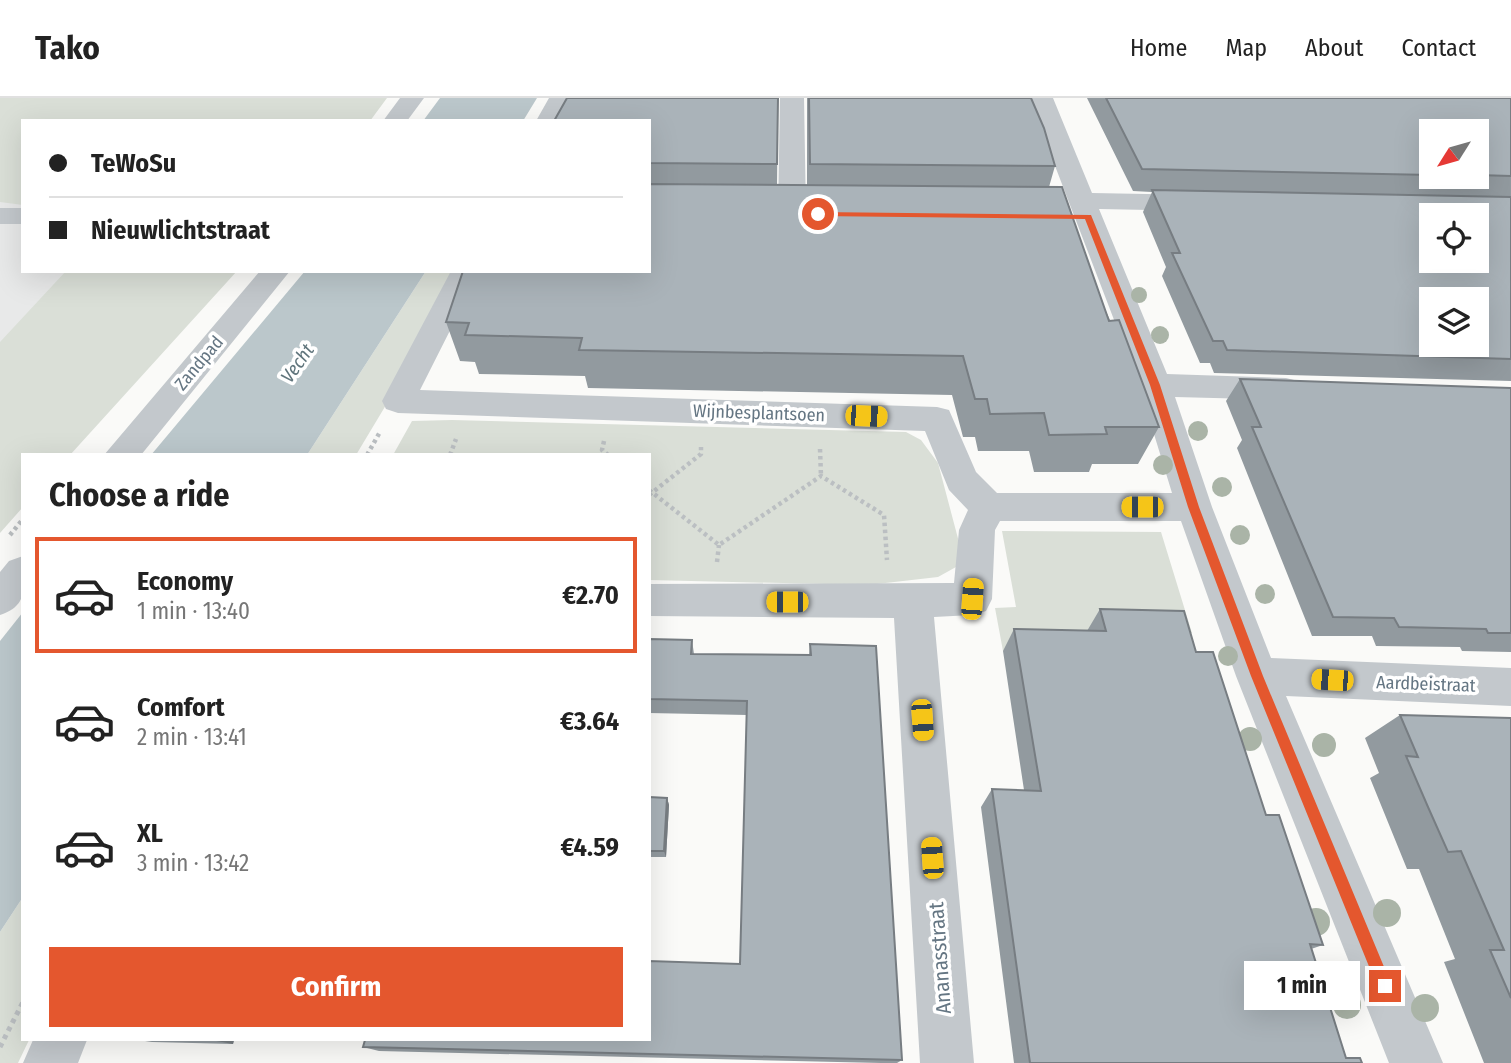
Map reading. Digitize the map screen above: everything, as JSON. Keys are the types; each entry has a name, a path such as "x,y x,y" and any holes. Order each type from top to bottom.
{"street":[{"path":"396,119 412,98"},
{"path":"549,119 561,98"},
{"path":"792,98 792,214"},
{"path":"1041,98 1077,211 1155,385 1194,507 1257,676 1416,1063"},
{"path":"1077,211 1222,203"},
{"path":"0,216 21,216"},
{"name":"Zandpad","path":"123,453 274,273"},
{"name":"Wijnbesplantsoen","path":"465,273 398,401 937,419 962,480 988,507"},
{"path":"1155,385 1322,390"},
{"path":"651,600 898,602 972,599 977,530 988,507 1194,507"},
{"path":"0,599 21,574"},
{"name":"Ananasstraat","path":"898,602 947,1063"},
{"name":"Aardbeistraat","path":"1257,676 1511,687"},
{"path":"50,1063 61,1041"}],"path":[{"path":"651,492 701,454 704,412"},
{"path":"651,494 719,545 821,476 884,515 888,586 898,602"},
{"path":"0,1047 21,1006"}],"shaded area":[{"path":"0,98 387,98 371,119 21,119 21,205 0,202"},
{"path":"0,110 218,119 21,119 21,273 122,273 0,375"},
{"path":"64,273 235,273 72,453 21,453 21,509 0,533 0,342"},
{"path":"425,273 455,273 386,405 357,453 308,453"},
{"path":"412,421 906,432 921,440 938,463 960,546 956,567 938,577 868,585 651,580 651,453 394,453"},
{"path":"1002,531 1161,532 1192,633 1165,634 1090,653 1003,651 995,608 1016,607"},
{"path":"21,900 21,1041 29,1041 18,1063 0,1063 0,932"}],"water":[{"path":"440,98 537,98 524,119 424,119"},
{"name":"Vecht","path":"303,273 425,273 308,453 153,453"},
{"path":"21,615 21,900 0,932 0,641"}],"building":[{"path":"567,98 778,98 777,164 651,163 651,119 555,119"},
{"path":"809,98 1031,98 1044,128 1055,166 810,164"},
{"path":"1106,98 1511,98 1511,176 1489,175 1489,119 1419,119 1419,175 1142,169"},
{"path":"651,184 1062,187 1109,321 1119,320 1159,427 1105,427 1107,434 1049,435 1044,413 990,414 987,399 975,399 963,356 579,350 582,338 465,335 469,323 446,322 462,273 651,273"},
{"path":"1152,190 1511,197 1511,359 1448,357 1489,357 1489,287 1419,287 1419,356 1227,350 1223,341 1213,341 1172,253 1180,253"},
{"path":"1240,379 1511,388 1511,633 1488,633 1486,629 1399,627 1394,618 1333,617 1252,427 1261,427"},
{"path":"1100,609 1184,611 1196,652 1213,652 1266,815 1279,815 1323,945 1310,944 1346,1058 1360,1058 1362,1063 1030,1063 992,789 1041,791 1014,629 1106,631"},
{"path":"651,639 692,640 691,654 811,655 810,644 876,646 902,1060 363,1047 365,1041 651,1041 651,961 740,964 747,701 651,699"},
{"path":"1400,715 1511,718 1511,998 1490,950 1504,950 1461,851 1448,852 1428,807 1406,756 1418,757"},
{"path":"651,797 667,798 664,851 651,851"}],"route":[{"path":"818,214 1088,216 1155,385 1194,507 1257,676 1385,986"}]}
